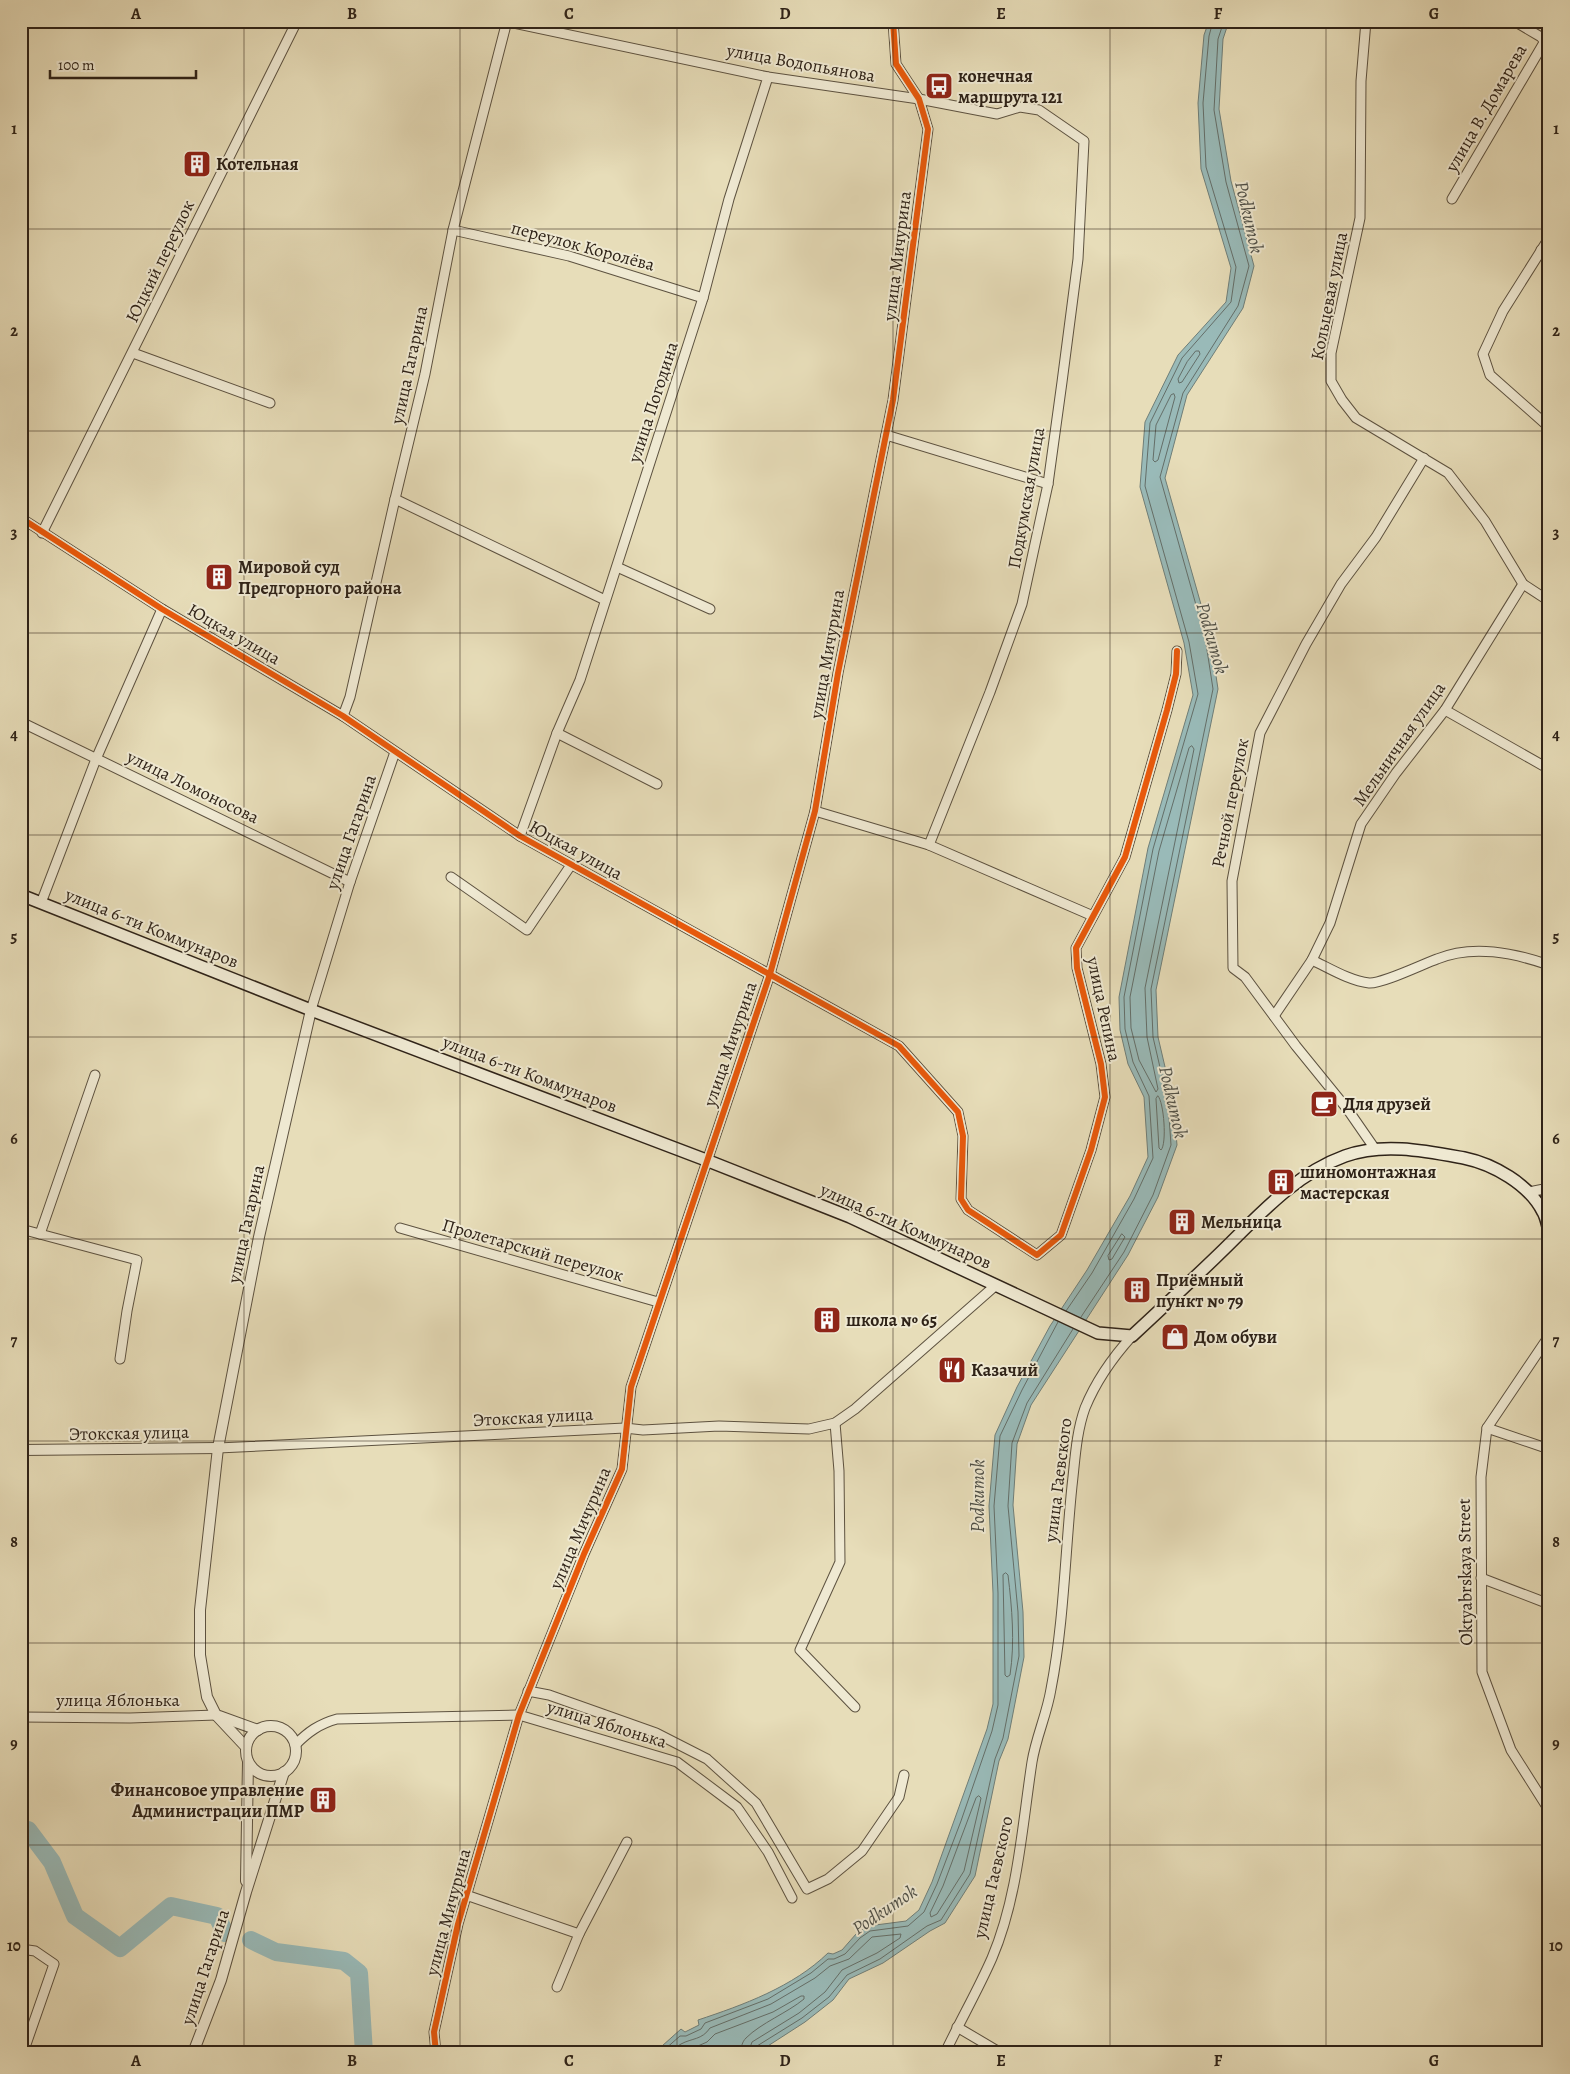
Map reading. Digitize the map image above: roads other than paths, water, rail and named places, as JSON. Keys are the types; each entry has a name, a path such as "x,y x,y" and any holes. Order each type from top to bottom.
{"main road":[{"name":"улица 6-ти Коммунаров","path":"21,895 311,1010 706,1160 850,1217 1098,1333 1132,1336"},
{"name":"улица Гаевского","path":"1132,1336 1288,1189 1322,1166 1346,1156 1375,1149 1408,1149 1473,1160 1502,1172 1529,1192 1543,1211 1549,1230"}],"street":[{"name":"Юцкий переулок","path":"42,533 298,21"},
{"name":"улица Мичурина","path":"436,2053 434,2032 458,1924 519,1715 584,1554 622,1469 631,1387 658,1302 770,974 815,811 838,673 893,400 928,129 919,99 896,64 894,21"},
{"name":"Кольцевая улица","path":"1366,21 1361,81 1360,218 1331,353 1331,381 1342,400 1356,418 1448,473 1485,521 1522,584 1549,601"},
{"path":"1514,21 1547,40"},
{"name":"улица Водопьянова","path":"506,22 768,77 919,99 997,114 1020,107 1039,110 1084,141"},
{"name":"улица Гагарина","path":"343,716 350,697 425,374 453,230 506,22"},
{"name":"улица В. Домарева","path":"1452,199 1547,40"},
{"name":"улица Погодина","path":"520,836 557,733 580,680 703,298 729,199 768,77"},
{"name":"Подкумская улица","path":"929,845 990,692 1022,604 1048,484 1078,259 1084,141"},
{"name":"переулок Королёва","path":"453,230 569,256 703,298"},
{"path":"1549,238 1503,311 1482,354 1490,375 1549,427"},
{"path":"1541,250 1549,258"},
{"path":"133,353 270,403"},
{"path":"886,435 1048,484"},
{"name":"Речной переулок","path":"1375,1149 1348,1110 1296,1046 1245,977 1233,968 1232,880 1260,733 1306,644 1341,584 1376,537 1424,458"},
{"path":"395,499 605,600"},
{"name":"Юцкая улица","path":"21,518 162,610 343,716 520,836 899,1046 958,1112 963,1136 961,1199 968,1210 1038,1254"},
{"path":"617,566 710,609"},
{"name":"Мельничная улица","path":"1274,1016 1312,960 1330,924 1361,824 1396,773 1445,710 1522,584"},
{"path":"41,903 96,759 162,610"},
{"name":"улица Репина","path":"1038,1254 1061,1235 1091,1150 1104,1097 1102,1064 1078,968 1076,948 1125,857 1168,710 1176,674 1177,651"},
{"path":"1445,710 1549,769"},
{"name":"улица Ломоносова","path":"21,722 350,882"},
{"path":"557,733 657,784"},
{"name":"улица Гагарина","path":"246,1892 248,1762 246,1747 216,1715 207,1697 200,1655 200,1610 218,1448 259,1237 311,1010 350,882 395,752"},
{"path":"815,811 929,845 1094,916"},
{"name":"Юцкая улица","path":"451,877 527,930 571,864"},
{"path":"1312,960 1350,977 1370,983 1401,974 1440,957 1470,952 1508,953 1549,965"},
{"path":"40,1234 95,1075"},
{"path":"1529,1192 1549,1188"},
{"name":"Пролетарский переулок","path":"400,1228 658,1302"},
{"path":"21,1229 137,1260 126,1311 120,1359"},
{"name":"Этокская улица","path":"21,1450 218,1448 625,1428 642,1430 719,1426 809,1429 835,1423 855,1409 996,1285"},
{"name":"улица Гаевского","path":"945,2053 992,1957 1008,1909 1018,1859 1033,1760 1051,1691 1061,1629 1070,1511 1080,1428 1085,1409 1098,1381 1132,1336"},
{"name":"Oktyabrskaya Street","path":"1549,1336 1487,1428 1481,1477 1482,1672 1511,1750 1549,1810"},
{"path":"835,1423 839,1471 840,1562 800,1650 855,1707"},
{"path":"1487,1428 1549,1449"},
{"path":"1481,1578 1549,1604"},
{"name":"улица Яблонька","path":"528,1691 549,1695 656,1733 707,1758 756,1803 807,1889 828,1879 862,1851 900,1797 904,1775"},
{"path":"216,1715 258,1730"},
{"name":"улица Яблонька","path":"21,1717 130,1718 216,1715"},
{"name":"улица Яблонька","path":"295,1745 322,1723 337,1719 519,1715 677,1762 737,1808 768,1852 792,1898"},
{"path":"246,1747 250,1737 258,1730 269,1726 280,1728 290,1735 295,1745"},
{"name":"улица Гагарина","path":"193,2053 222,1980 246,1892 284,1772 291,1765 295,1756 295,1745"},
{"path":"248,1762 252,1768 264,1775 277,1775 284,1772"},
{"path":"557,1987 579,1934 627,1842"},
{"path":"466,1895 579,1934"},
{"path":"21,1949 35,1951 54,1964 23,2053"},
{"path":"957,2027 1001,2053"}],"water":[{"path":"1209,21 1229,21 1223,39 1219,109 1231,181 1254,266 1243,308 1187,395 1165,478 1210,636 1218,689 1156,990 1158,1037 1173,1101 1177,1145 1158,1197 1128,1255 1031,1405 1017,1444 1013,1505 1023,1612 1024,1657 1008,1739 999,1761 975,1876 945,1923 883,1963 849,1979 833,2000 805,2022 757,2053 638,2053 640,2049 662,2046 681,2029 685,2032 699,2025 698,2020 767,1994 799,1976 828,1953 833,1954 842,1950 856,1934 868,1926 906,1921 919,1910 932,1882 987,1729 993,1704 993,1593 989,1506 995,1435 1017,1387 1050,1326 1087,1270 1130,1196 1148,1157 1144,1097 1128,1064 1120,1030 1119,997 1148,848 1193,695 1184,643 1140,487 1145,422 1178,355 1226,302 1231,268 1201,169 1198,103 1204,35"}],"waterway":[{"path":"21,1830 28,1830 52,1862 75,1916 120,1948 171,1906 217,1916 225,1933"},
{"path":"251,1940 276,1952 344,1961 359,1973 364,2053"}],"place":[{"name":"конечная маршрута 121","path":"939,86"},
{"name":"Котельная","path":"197,164"},
{"name":"Мировой суд Предгорного района","path":"219,577"},
{"name":"Для друзей","path":"1324,1104"},
{"name":"шиномонтажная мастерская","path":"1281,1182"},
{"name":"Мельница","path":"1182,1222"},
{"name":"Приёмный пункт № 79","path":"1137,1290"},
{"name":"школа № 65","path":"827,1320"},
{"name":"Дом обуви","path":"1175,1337"},
{"name":"Казачий","path":"952,1370"},
{"name":"Финансовое управление Администрации ПМР","path":"323,1800"}],"water label":[{"name":"Podkumok","path":"1250,217"},
{"name":"Podkumok","path":"1213,638"},
{"name":"Podkumok","path":"1174,1102"},
{"name":"Podkumok","path":"977,1496"},
{"name":"Podkumok","path":"884,1909"}]}
